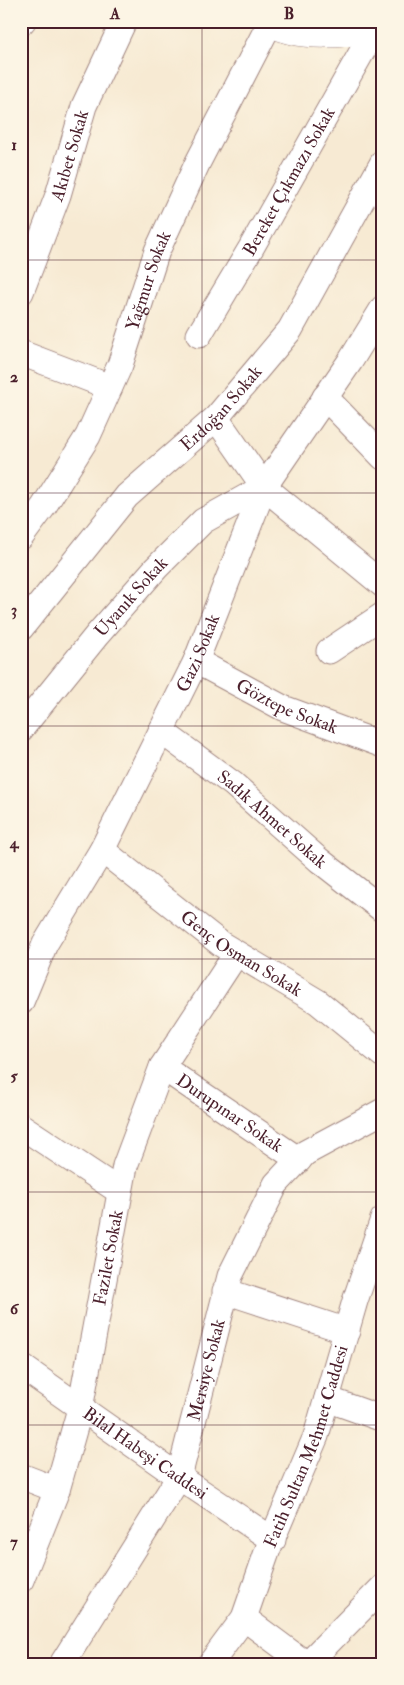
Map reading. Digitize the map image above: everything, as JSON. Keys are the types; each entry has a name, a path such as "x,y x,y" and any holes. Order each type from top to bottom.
{"main road":[{"path":"270,22 296,32 322,33 379,27"}],"street":[{"name":"Akıbet Sokak","path":"21,292 58,195 84,106 124,21"},
{"name":"Yağmur Sokak","path":"21,537 44,506 88,436 120,365 157,251 198,162 270,22"},
{"name":"Bereket Çıkmazı Sokak","path":"199,335 379,27"},
{"name":"Erdoğan Sokak","path":"21,628 127,496 216,418 290,330 383,162"},
{"name":"Gazi Sokak","path":"21,1002 46,944 102,850 196,661 264,487 326,397 383,308"},
{"path":"21,353 110,387"},
{"path":"326,397 383,457"},
{"path":"216,418 264,487 383,585"},
{"name":"Uyanık Sokak","path":"21,729 97,635 156,568 203,521 264,487"},
{"path":"329,651 383,615"},
{"name":"Göztepe Sokak","path":"196,661 283,708 383,745"},
{"name":"Sadık Ahmet Sokak","path":"161,731 233,784 319,860 383,910"},
{"name":"Genç Osman Sokak","path":"102,850 236,954 318,1002 383,1055"},
{"name":"Fazilet Sokak","path":"21,1580 57,1490 80,1409 125,1166 162,1067 236,954"},
{"name":"Durupınar Sokak","path":"162,1067 299,1160"},
{"name":"Mersiye Sokak","path":"62,1664 178,1477 230,1276 276,1184 306,1153 383,1110"},
{"path":"21,1126 119,1191"},
{"name":"Fatih Sultan Mehmet Caddesi","path":"210,1664 244,1618 273,1540 316,1436 383,1219"},
{"path":"225,1291 347,1331"},
{"name":"Bilal Habeşi Caddesi","path":"21,1366 178,1477 273,1540"},
{"path":"327,1399 383,1419"},
{"path":"21,1476 57,1490"},
{"path":"244,1618 306,1664 383,1587"}]}
